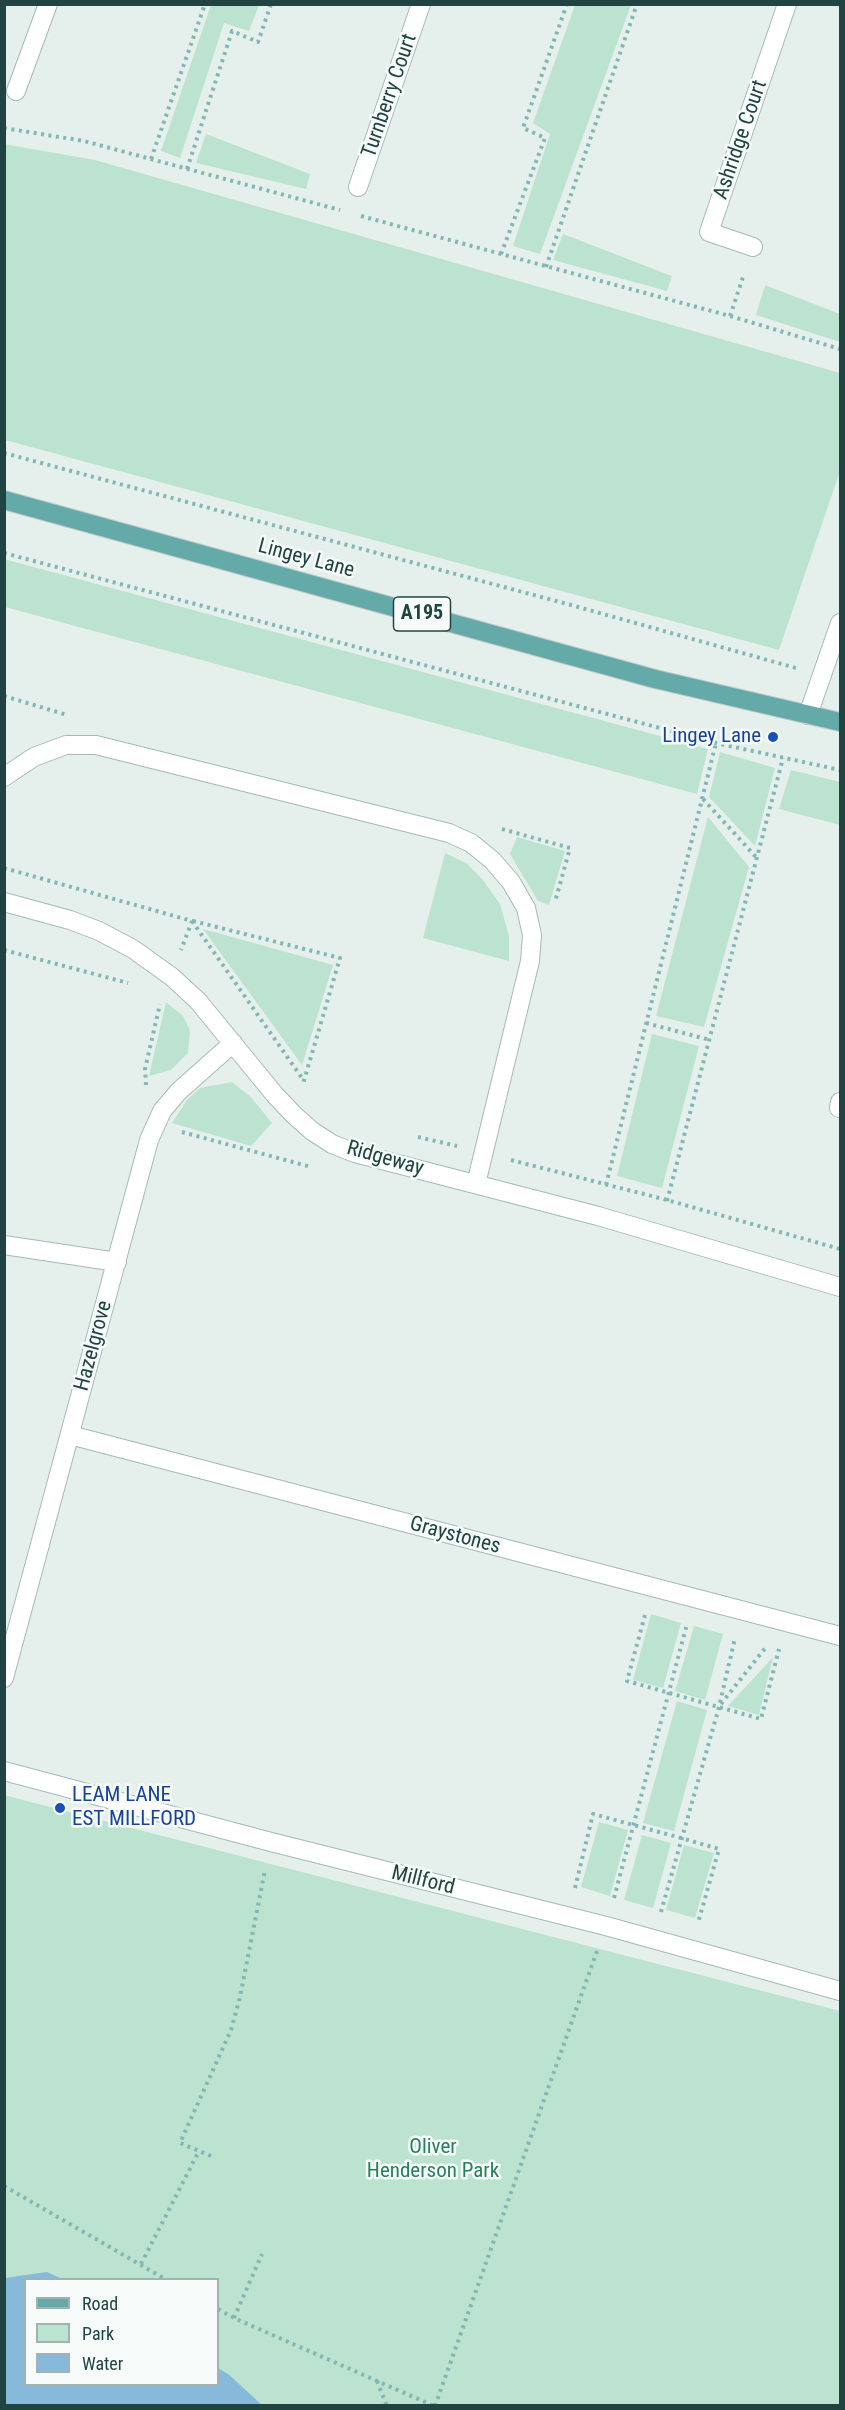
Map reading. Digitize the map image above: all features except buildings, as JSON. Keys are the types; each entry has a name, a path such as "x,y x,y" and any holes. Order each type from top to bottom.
{"main road":[{"name":"Lingey Lane","path":"4,500 632,672 840,722"}],"street":[{"path":"16,91 48,4"},
{"name":"Turnberry Court","path":"358,187 421,4"},
{"name":"Ashridge Court","path":"753,248 709,232 787,4"},
{"path":"808,716 840,623"},
{"path":"4,777 34,757 66,746 96,745 449,833 471,843 492,860 511,882 525,908 532,935 530,961 476,1184"},
{"name":"Ridgeway","path":"4,902 70,920 133,949 172,977 198,1001 294,1115 312,1131 355,1153 598,1216 840,1287"},
{"name":"Hazelgrove","path":"4,1678 149,1140 162,1111 179,1091 233,1043"},
{"path":"4,1245 117,1262"},
{"name":"Graystones","path":"70,1435 840,1636"},
{"name":"Millford","path":"4,1772 567,1918 606,1926 840,1991"}],"path":[{"path":"151,159 205,4"},
{"path":"187,169 232,31 258,42 271,4"},
{"path":"501,254 545,138 523,128 567,4"},
{"path":"546,267 637,4"},
{"path":"4,128 84,141 349,213"},
{"path":"360,216 730,316 840,349"},
{"path":"730,316 753,248"},
{"path":"4,453 823,675"},
{"path":"4,553 716,743 840,770"},
{"path":"4,696 66,714 96,745"},
{"path":"598,1216 716,743"},
{"path":"659,1234 783,758"},
{"path":"703,799 757,858"},
{"path":"192,921 340,958 294,1115"},
{"path":"4,950 129,983"},
{"path":"646,1023 710,1040"},
{"path":"156,1125 312,1168"},
{"path":"652,1588 627,1681 761,1719 786,1622"},
{"path":"219,2310 434,2406 606,1926 693,1598"},
{"path":"653,1940 718,1707 741,1611"},
{"path":"718,1707 786,1622"},
{"path":"567,1918 593,1814 719,1849 691,1950"},
{"path":"211,2156 180,2143 231,2030 240,1997 271,1842"},
{"path":"141,2264 199,2151"},
{"path":"4,2186 164,2278"},
{"path":"234,2318 262,2254"},
{"path":"377,2381 387,2406"}],"green space":[{"path":"211,5 259,5 249,31 224,23 180,158 161,151"},
{"path":"575,5 631,5 540,254 513,246 550,134 533,123"},
{"path":"206,134 310,174 306,189 196,163"},
{"path":"4,144 95,160 840,373 840,471 779,650 5,440"},
{"path":"563,234 672,276 667,291 553,260"},
{"path":"765,285 840,314 840,342 756,315"},
{"path":"4,559 708,749 697,794 5,607"},
{"path":"720,752 775,768 755,846 709,797"},
{"path":"791,770 840,782 840,825 779,809"},
{"path":"708,817 749,867 704,1027 656,1016"},
{"path":"517,837 565,851 549,905 538,901 510,854"},
{"path":"445,853 466,863 483,880 500,904 509,936 509,961 423,938"},
{"path":"203,929 333,965 302,1065"},
{"path":"166,1002 183,1016 190,1030 188,1053 171,1070 149,1076"},
{"path":"652,1034 699,1046 662,1188 617,1176"},
{"path":"232,1082 251,1097 272,1123 251,1146 172,1123 187,1100 200,1088"},
{"path":"651,1614 681,1623 663,1688 633,1680"},
{"path":"694,1626 723,1634 705,1700 675,1691"},
{"path":"773,1657 759,1715 728,1706"},
{"path":"677,1701 707,1710 674,1831 643,1823"},
{"name":"Oliver Henderson Park","path":"4,1795 840,2011 840,2405 5,2405"},
{"path":"599,1822 628,1830 610,1896 581,1887"},
{"path":"642,1835 671,1843 653,1908 624,1900"},
{"path":"684,1845 714,1853 695,1918 666,1910"}],"water":[{"path":"47,2272 60,2278 24,2278 24,2386 219,2386 219,2369 262,2405 5,2405 5,2278"}],"place":[{"name":"Lingey Lane","path":"773,737"},
{"name":"LEAM LANE EST MILLFORD","path":"60,1808"}]}
